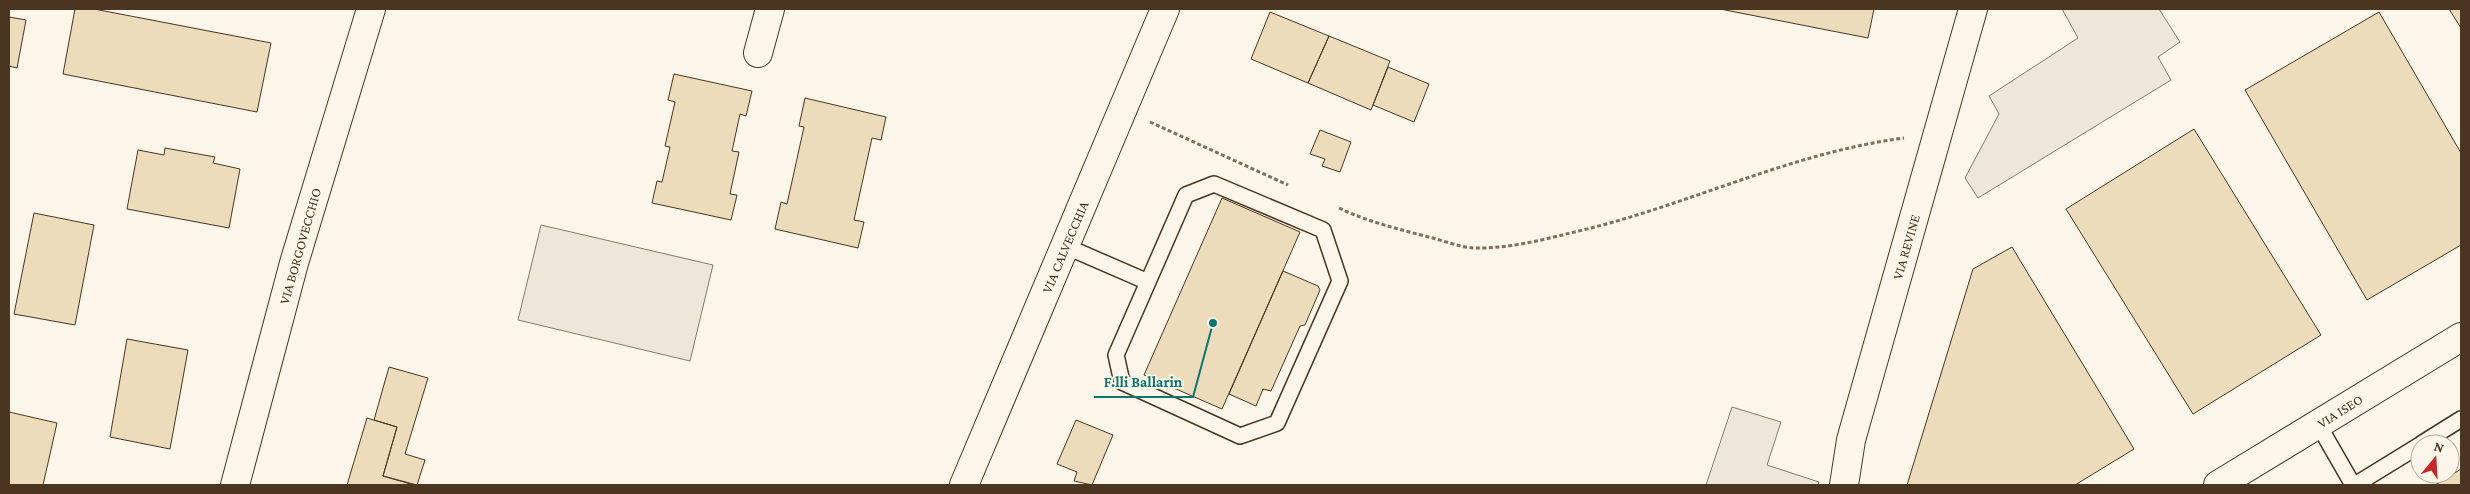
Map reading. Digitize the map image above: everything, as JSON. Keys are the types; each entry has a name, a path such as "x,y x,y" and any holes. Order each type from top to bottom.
{"street":[{"name":"VIA BORGOVECCHIO","path":"235,485 294,263 370,9"},
{"path":"758,53 770,9"},
{"name":"VIA CALVECCHIA","path":"964,485 1165,9"},
{"name":"VIA REVINE","path":"1844,485 1850,440 1973,9"},
{"name":"VIA ISEO","path":"2218,485 2461,337"}],"lane":[{"path":"1214,184 1323,230 1340,281 1277,423 1240,436 1122,382 1116,355 1148,282 1186,195 1214,184"},
{"path":"1065,246 1148,282"},
{"path":"2436,434 2461,419"},
{"path":"2318,424 2354,485 2410,450"}],"path":[{"path":"1123,109 1295,188"},
{"path":"1331,204 1367,221 1472,248 1537,241 1617,222 1749,176 1825,154 1877,141 1939,133"}],"shaded area":[{"path":"2062,9 2159,9 2180,42 2158,57 2171,80 1978,198 1965,178 1999,114 1989,96 2078,38"},
{"path":"541,225 713,265 690,361 518,320"},
{"path":"1732,407 1781,422 1767,465 1819,482 1818,485 1706,485"}],"building":[{"path":"75,9 94,9 271,43 257,112 63,74"},
{"path":"1720,9 1874,9 1868,38"},
{"path":"2449,9 2461,9 2461,28"},
{"path":"1270,12 1329,36 1308,83 1251,59"},
{"path":"2379,12 2461,153 2461,245 2367,300 2245,90"},
{"path":"9,17 26,20 17,68 9,66"},
{"path":"1329,36 1390,61 1371,110 1308,83"},
{"path":"1388,67 1429,84 1414,122 1373,105"},
{"path":"674,74 752,91 746,116 740,114 732,151 739,152 730,194 737,195 731,220 652,203 657,181 662,182 670,147 665,146 675,102 668,100"},
{"path":"805,98 886,117 881,140 872,138 854,220 864,222 858,248 775,229 781,202 787,204 804,127 799,126"},
{"path":"2194,129 2321,335 2193,414 2066,209"},
{"path":"1320,130 1351,142 1340,172 1322,166 1325,159 1310,154"},
{"path":"165,148 215,157 213,163 240,169 229,228 127,209 138,150 164,155"},
{"path":"1222,198 1300,232 1222,409 1144,375"},
{"path":"34,213 94,225 75,325 14,314"},
{"path":"2012,247 2134,449 2075,485 1907,485 1973,269"},
{"path":"1283,271 1318,286 1320,290 1305,325 1300,326 1271,391 1263,389 1256,406 1229,394"},
{"path":"127,339 188,350 170,449 110,437"},
{"path":"389,367 428,378 405,454 425,460 417,485 383,476 397,427 374,420"},
{"path":"9,412 57,423 43,485 9,485"},
{"path":"367,418 397,427 383,476 414,485 347,485"},
{"path":"1076,420 1113,435 1092,485 1074,481 1077,472 1057,464"},
{"path":"2460,470 2461,485 2435,485 2460,484"}],"place":[{"name":"F.lli Ballarin","path":"1213,323"}]}
